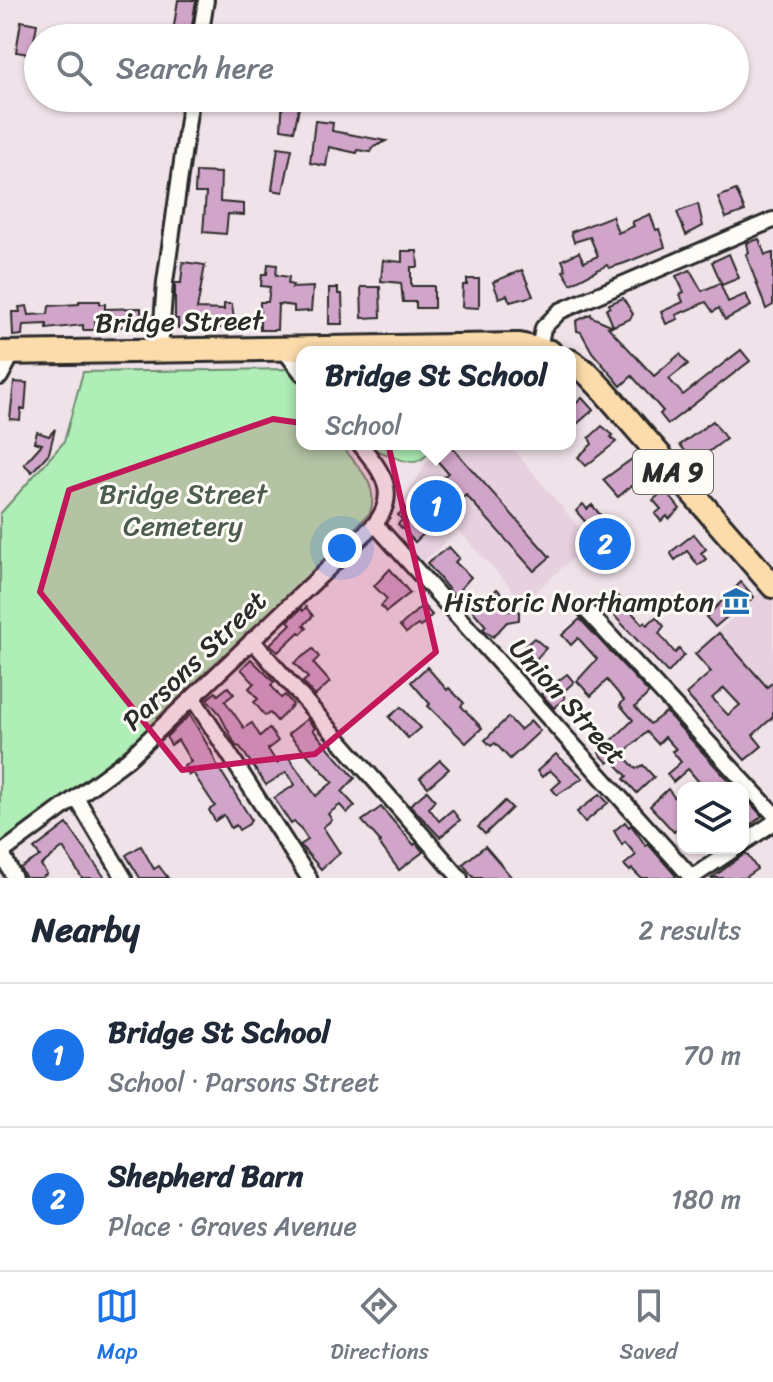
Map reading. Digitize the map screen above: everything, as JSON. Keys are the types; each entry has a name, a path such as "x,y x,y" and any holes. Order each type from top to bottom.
{"highway":[{"name":"Bridge Street","path":"472,346 524,346"},
{"name":"Bridge Street","path":"6,353 296,350"},
{"name":"MA 9","path":"576,366 593,379 773,586"}],"street":[{"path":"202,24 206,0"},
{"path":"160,351 165,282 189,112"},
{"path":"545,346 543,328 560,311 773,220"},
{"path":"284,350 296,365"},
{"path":"0,377 6,353"},
{"name":"Parsons Street","path":"1,854 128,759 375,524 387,505 387,490 383,477 364,450"},
{"name":"Union Street","path":"375,524 692,878"},
{"path":"586,610 773,813"},
{"path":"252,640 460,878"},
{"path":"193,698 309,878"},
{"path":"77,799 124,878"},
{"path":"749,839 773,823"},
{"path":"1,854 14,878"},
{"path":"692,878 727,854"}],"highlighted area":[{"path":"273,419 386,435 436,652 315,754 182,770 40,592 69,490"}],"shaded area":[{"path":"434,450 514,450 591,542 524,602 458,530 422,563 400,538 396,513"},
{"path":"763,590 773,600 773,720 761,730 693,654"}],"green space":[{"name":"Bridge Street Cemetery","path":"288,369 296,378 296,450 345,450 365,476 372,493 372,503 370,513 238,645 135,741 75,790 0,844 0,514 64,442 83,372"},
{"path":"374,450 431,450 419,461 401,460"}],"building":[{"path":"178,0 196,0 192,24 174,24"},
{"path":"21,21 37,24 24,24 24,53 16,52"},
{"path":"282,112 298,112 294,131 281,129"},
{"path":"315,121 333,123 332,131 386,141 372,148 371,152 358,150 357,153 329,147 326,166 310,163"},
{"path":"278,147 292,149 283,192 272,190"},
{"path":"196,172 221,173 220,202 244,204 244,215 228,214 226,234 203,232 206,193 195,193"},
{"path":"736,190 745,211 726,218 718,197"},
{"path":"698,204 703,226 686,235 677,212"},
{"path":"650,214 665,247 609,268 607,265 571,284 563,271 566,270 562,260 579,252 584,262 598,256 590,237 574,242 571,232 612,216 618,233"},
{"path":"759,239 765,255 773,253 773,305 766,309 746,254 749,253 747,243"},
{"path":"402,251 417,251 418,267 411,267 411,286 434,286 434,308 416,308 416,302 403,302 401,283 381,281 383,260 402,262"},
{"path":"729,254 739,278 722,285 712,262"},
{"path":"183,262 205,265 197,309 224,310 224,304 232,304 235,328 178,328 175,283 181,283"},
{"path":"268,264 277,265 276,275 289,277 288,284 293,285 292,288 313,287 311,311 294,312 294,306 278,304 277,330 260,330 260,302 268,302 270,287 261,286 262,274 267,274"},
{"path":"522,270 533,296 510,302 507,295 499,298 493,282"},
{"path":"690,270 702,291 720,283 728,302 746,294 751,306 725,320 719,308 713,312 706,302 676,315 678,319 666,324 661,312 683,302 680,294 684,292 676,276"},
{"path":"467,279 479,279 479,308 462,307 463,285 467,285"},
{"path":"361,287 380,287 381,317 362,318"},
{"path":"329,288 338,288 338,294 342,294 343,324 329,324"},
{"path":"623,298 633,314 630,319 613,326 606,309 610,307 609,304"},
{"path":"79,301 100,301 100,304 105,304 105,309 141,308 141,319 130,319 130,326 118,327 118,321 95,321 95,330 83,330 83,325 47,329 47,324 23,325 22,335 13,336 12,312 20,312 19,307 27,306 29,315 48,314 49,306 79,304"},
{"path":"591,314 613,326 608,327 654,376 680,354 688,364 669,379 683,395 741,350 750,361 668,424 660,414 663,411 632,376 621,386 592,352 581,332 577,331 576,321"},
{"path":"14,382 27,383 25,409 21,409 20,420 10,419"},
{"path":"582,398 593,410 576,425 576,404"},
{"path":"713,421 726,439 695,462 680,445"},
{"path":"602,426 616,442 586,466 578,457 592,444 589,438"},
{"path":"55,429 49,453 32,472 24,464 42,444 34,442 37,432 49,436"},
{"path":"438,450 454,450 550,557 534,571 466,495 415,542 398,524 402,520 398,515 448,473 434,457"},
{"path":"632,459 644,475 618,497 603,480"},
{"path":"665,490 680,509 669,519 667,516 661,521 655,514 661,509 653,500"},
{"path":"583,504 587,509 592,505 618,536 611,542 618,551 608,560 596,546 602,541 576,511"},
{"path":"694,534 706,549 701,553 706,559 698,565 687,551 675,560 672,551"},
{"path":"449,547 459,558 455,562 471,577 454,596 427,563"},
{"path":"390,569 410,593 386,612 381,606 387,599 374,586"},
{"name":"Historic Northampton","path":"741,582 754,597 715,627 706,617"},
{"path":"497,589 505,598 498,604 507,611 519,611 519,620 507,622 493,637 483,629 486,626 473,611"},
{"path":"618,596 642,624 647,625 656,617 664,626 659,633 675,653 679,649 684,655 668,673 607,608"},
{"path":"423,605 432,615 420,627 418,625 406,633 400,626"},
{"path":"306,607 313,616 304,625 307,628 278,652 270,644 291,624 288,621"},
{"path":"580,619 649,693 635,707 650,724 666,712 730,782 699,782 688,769 673,782 667,774 681,762 672,751 676,749 665,737 658,744 647,732 622,754 636,769 643,765 654,777 637,793 612,760 608,763 599,753 633,720 620,705 624,700 607,680 591,696 577,681 597,659 578,638 571,645 562,635"},
{"path":"719,633 767,687 773,682 773,717 753,735 762,746 745,760 686,694 711,672 695,654","holes":["724,688 740,705 728,715 712,698"]},
{"path":"534,638 546,648 525,672 517,663 524,656 525,646"},
{"path":"313,649 319,657 313,663 330,682 315,696 303,682 308,678 294,663"},
{"path":"251,659 274,682 271,685 281,698 285,695 293,705 277,721 270,713 265,716 254,702 258,699 249,688 254,683 241,669"},
{"path":"427,667 447,690 449,688 464,703 461,706 482,728 466,743 428,706 430,704 411,682"},
{"path":"567,674 574,682 562,693 565,698 554,708 541,694"},
{"path":"228,687 234,694 225,701 244,728 252,723 260,736 269,728 278,741 268,749 277,763 287,755 316,796 333,782 288,734 307,719 355,778 342,792 355,806 347,813 340,805 328,814 332,820 323,827 340,853 321,869 300,845 308,840 299,826 294,822 291,824 274,798 295,785 286,772 266,785 240,747 236,746 219,713 207,699"},
{"path":"401,707 420,728 408,738 389,717"},
{"path":"190,715 251,819 239,830 236,825 231,828 224,815 215,821 209,810 215,806 193,773 189,775 184,766 191,762 178,740 171,745 166,737"},
{"path":"508,717 520,730 531,721 540,731 510,759 495,743 491,746 485,740"},
{"path":"556,754 583,778 557,795 552,789 561,781 550,770 542,777 537,771"},
{"path":"440,760 449,769 428,787 420,778"},
{"path":"668,789 677,801 677,829 674,832 650,806"},
{"path":"427,791 435,800 429,808 439,821 452,810 460,820 440,837 410,805"},
{"path":"600,794 608,803 585,822 577,812"},
{"path":"505,801 512,808 485,834 478,827"},
{"path":"749,802 762,816 749,826"},
{"path":"381,807 423,852 399,870 381,842 362,821"},
{"path":"625,822 676,876 674,878 641,878 624,865 636,855 625,842 622,845 614,831"},
{"path":"67,824 105,878 82,878 63,848 41,865 47,874 41,878 26,878 20,868 40,856 34,849"},
{"path":"141,846 154,869 159,866 168,878 140,878 126,855"},
{"path":"485,846 512,878 474,878 463,864"},
{"path":"745,854 757,869 744,878 712,878"}],"place":[{"name":"Bridge St School","path":"436,506"},
{"name":"Shepherd Barn","path":"605,544"},
{"name":"Historic Northampton","path":"736,601"}]}
